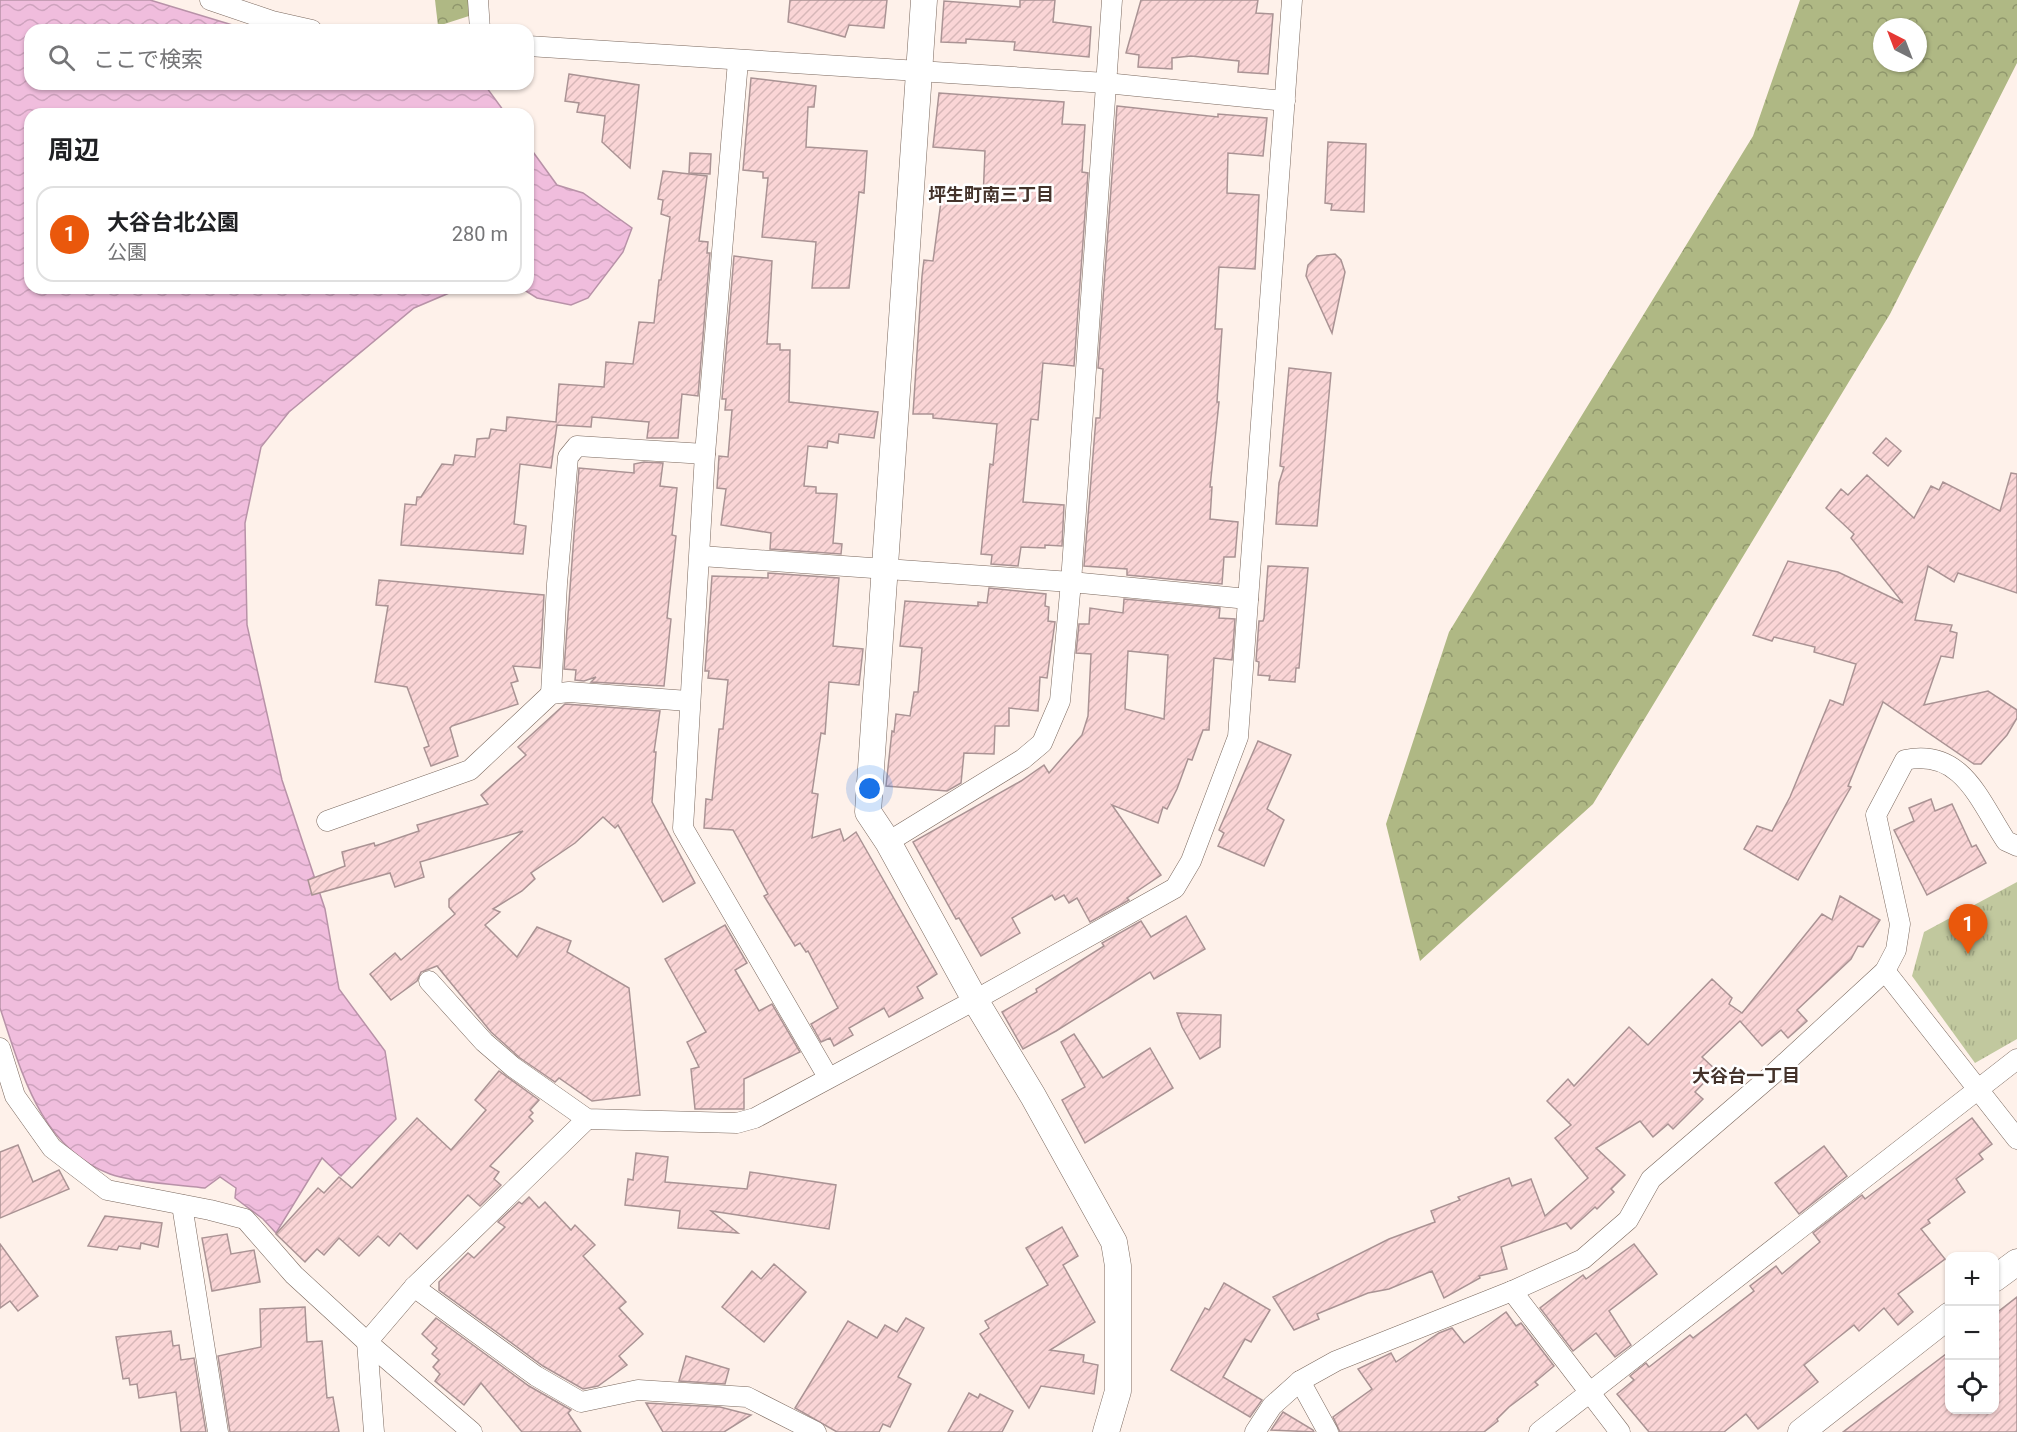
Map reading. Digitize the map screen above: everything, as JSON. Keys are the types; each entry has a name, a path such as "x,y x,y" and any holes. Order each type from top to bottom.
{"street":[{"path":"210,0 285,24"},
{"path":"478,0 480,24"},
{"path":"924,0 921,72 868,812 888,842 975,1000 1033,1096 1114,1242 1118,1266 1118,1391 1106,1432"},
{"path":"888,842 1023,759 1042,743 1060,701 1071,582 1112,0"},
{"path":"429,981 484,1042 513,1067 587,1119 737,1123 755,1118 975,1000 1175,888 1191,861 1238,737 1292,0"},
{"path":"534,46 738,62 1106,83 1285,101"},
{"path":"738,62 705,454 700,556 688,701 683,828 828,1077"},
{"path":"551,694 557,585 568,458 577,446 705,454"},
{"path":"700,556 1071,582 1248,599"},
{"path":"327,820 470,770 551,694 569,692 688,701"},
{"path":"1255,1432 1272,1406 1300,1381 1336,1361 1512,1291 1583,1259 1628,1220 1651,1179 1772,1075 1885,971 1896,950 1900,924 1876,815 1905,760 1921,757 1944,760 1961,773 2006,841 2017,846"},
{"path":"1885,971 2017,1139"},
{"path":"0,1048 15,1096 52,1148 107,1190 245,1219 294,1275 367,1342 472,1432"},
{"path":"1539,1432 2017,1059"},
{"path":"374,1432 367,1342 414,1287 587,1119"},
{"path":"182,1205 218,1432"},
{"path":"1999,1276 2017,1262"},
{"path":"414,1287 536,1376 581,1401 638,1390 747,1397 816,1432"},
{"path":"1512,1291 1620,1432"},
{"path":"1801,1432 1945,1319"},
{"path":"1300,1381 1328,1432"}],"green space":[{"path":"435,0 469,0 469,16 438,24"},
{"path":"1800,0 2017,0 2017,63 1890,314 1593,804 1420,961 1386,824 1449,632 1753,136"},
{"path":"2017,882 2017,1039 1975,1063 1912,976 1924,932"}],"water":[{"path":"0,0 150,0 229,24 24,24 24,90 488,90 502,108 24,108 24,294 447,294 414,308 289,412 261,447 245,523 247,625 282,780 325,909 339,989 385,1051 396,1119 341,1176 322,1158 276,1233 263,1219 235,1198 236,1188 220,1177 205,1188 119,1177 86,1162 66,1146 50,1127 26,1082 0,1008"},
{"path":"534,153 557,185 583,193 632,228 623,252 588,298 571,305 537,298 531,294 534,294"}],"building":[{"path":"790,0 887,0 884,28 849,25 845,37 788,22"},
{"path":"1020,0 1055,0 1053,22 1091,27 1089,57 1014,50 1015,42 966,39 966,43 941,42 944,1 1020,7"},
{"path":"1141,0 1258,0 1256,13 1273,14 1268,74 1238,72 1239,61 1191,56 1172,58 1172,69 1138,67 1139,55 1126,53"},
{"path":"569,74 639,85 630,168 602,142 605,116 577,112 579,103 565,101"},
{"path":"751,78 816,86 814,107 808,107 806,147 867,151 864,193 859,192 849,288 812,288 816,242 762,237 768,178 763,178 763,172 743,170"},
{"path":"939,93 1064,102 1062,124 1085,125 1082,172 1088,173 1074,366 1043,363 1038,420 1031,419 1023,502 1064,505 1062,546 1021,547 1018,566 991,564 992,555 981,554 990,464 993,465 997,424 933,418 933,414 913,414 924,260 933,261 942,194 983,199 985,151 933,147"},
{"path":"1117,106 1218,117 1218,114 1267,118 1263,156 1228,153 1227,193 1259,195 1255,269 1219,267 1215,329 1222,329 1217,402 1219,402 1210,487 1212,487 1210,519 1238,522 1235,557 1224,557 1222,584 1127,575 1127,569 1084,566 1096,418 1100,418 1103,369 1098,368"},
{"path":"1328,142 1366,144 1364,212 1331,210 1332,204 1325,203"},
{"path":"690,153 711,154 710,174 689,173"},
{"path":"663,171 707,176 699,241 708,242 707,253 710,253 698,396 682,394 678,438 647,438 649,422 592,417 591,427 557,425 551,468 520,464 514,524 526,526 523,554 401,545 405,504 416,505 417,497 421,497 442,464 453,465 455,455 475,457 477,439 489,438 491,429 506,431 507,417 556,422 559,384 604,387 606,362 633,364 639,322 654,323 659,280 661,280 670,217 661,214 663,200 658,199"},
{"path":"1335,254 1341,260 1345,272 1332,333 1306,276 1308,265 1317,256"},
{"path":"734,256 772,261 767,344 780,344 780,350 790,350 789,402 878,412 874,438 839,434 838,443 828,441 827,448 808,446 804,486 816,487 816,493 837,494 833,543 842,544 841,554 770,549 771,533 721,525 726,489 717,488 719,456 728,457 732,410 725,410 726,399 722,399"},
{"path":"1289,368 1331,373 1317,526 1276,524 1279,483 1284,467 1280,466"},
{"path":"1886,438 1901,451 1888,466 1873,453"},
{"path":"663,463 660,486 677,488 672,535 676,536 667,618 671,619 664,686 591,682 596,677 584,681 575,680 576,670 564,669 579,468 634,473 634,464"},
{"path":"2011,473 2017,474 2017,593 1958,573 1954,582 1928,566 1915,620 1952,625 1950,631 1957,633 1953,658 1941,656 1924,705 1988,691 2017,710 2017,718 2007,735 1981,764 1974,764 1883,702 1848,786 1851,787 1798,880 1744,849 1757,826 1772,831 1790,797 1830,700 1843,705 1856,664 1814,652 1815,647 1774,637 1772,641 1753,635 1788,561 1838,572 1903,603 1851,538 1854,534 1826,508 1841,489 1848,495 1867,475 1914,518 1931,486 1939,490 1943,482 2000,511"},
{"path":"1268,566 1308,568 1299,668 1296,668 1295,682 1269,680 1270,676 1258,675 1259,662 1256,661 1259,621 1263,621 1264,618"},
{"path":"768,573 839,578 833,646 863,649 859,685 829,682 825,734 821,733 812,793 818,794 812,838 840,829 844,841 856,832 937,974 917,987 923,998 889,1017 884,1008 849,1028 853,1035 834,1046 830,1038 821,1042 811,1024 838,1008 808,951 806,952 800,943 795,946 764,896 768,894 733,830 704,828 706,799 712,800 719,729 723,729 728,680 708,678 709,671 705,671 712,576 768,578"},
{"path":"379,580 544,595 540,668 513,666 518,681 511,683 518,704 452,726 450,728 458,756 431,766 424,748 429,746 407,687 375,682 388,606 376,605"},
{"path":"989,588 1046,594 1045,606 1049,607 1048,621 1055,622 1047,678 1040,677 1038,711 1009,708 1009,726 995,726 994,754 964,753 961,783 947,791 886,786 896,714 910,716 914,692 918,692 922,648 900,646 905,601 978,606 978,602 987,603"},
{"path":"1124,599 1220,608 1219,618 1235,619 1232,660 1214,658 1209,730 1203,730 1192,760 1188,759 1177,789 1167,809 1163,807 1158,823 1112,805 1161,875 1127,898 1129,900 1090,922 1077,898 1069,903 1064,895 1055,900 1052,895 1012,918 1020,933 981,956 959,918 956,919 913,842 1021,781 1044,765 1049,773 1082,735 1088,716 1091,654 1076,653 1079,624 1089,624 1090,608 1123,613","holes":["1128,651 1168,655 1164,719 1125,709"]},
{"path":"565,704 660,711 654,752 656,752 652,802 695,883 663,902 618,825 615,828 603,817 575,843 531,873 535,879 522,891 493,909 500,912 485,925 517,957 537,927 571,941 567,952 629,988 640,1095 592,1101 559,1078 555,1082 520,1058 491,1032 437,966 421,972 417,981 391,1000 370,974 395,953 401,960 455,914 449,907 449,899 523,831 420,862 424,877 395,887 390,873 312,895 308,880 345,866 342,852 374,843 375,846 419,831 417,825 488,804 481,795 526,755 518,747"},
{"path":"1258,741 1291,755 1267,809 1284,820 1264,866 1218,846 1224,833 1219,830"},
{"path":"1931,799 1935,811 1952,804 1972,847 1976,845 1986,863 1927,895 1894,830 1914,821 1909,808"},
{"path":"1840,896 1880,920 1863,947 1858,946 1851,959 1797,1010 1807,1021 1788,1038 1781,1030 1762,1046 1740,1021 1702,1057 1716,1070 1695,1092 1703,1099 1673,1129 1668,1124 1653,1137 1640,1121 1596,1148 1625,1175 1611,1189 1614,1192 1597,1209 1595,1207 1571,1229 1566,1223 1501,1247 1507,1269 1479,1276 1480,1278 1444,1298 1432,1271 1389,1289 1368,1293 1317,1314 1319,1319 1294,1330 1273,1297 1389,1239 1435,1222 1431,1211 1460,1200 1458,1197 1509,1178 1512,1186 1531,1179 1545,1216 1588,1178 1555,1138 1571,1125 1547,1101 1568,1079 1574,1086 1629,1027 1648,1045 1712,979 1732,998 1729,1004 1742,1013 1822,914 1832,920"},
{"path":"1186,916 1205,949 1154,979 1150,972 1023,1049 1002,1012 1037,992 1036,989 1104,946 1102,943 1141,921 1151,937"},
{"path":"725,925 747,963 735,970 759,1011 772,1004 800,1052 744,1079 744,1109 695,1109 691,1069 699,1067 687,1042 706,1032 665,959"},
{"path":"1177,1013 1221,1015 1220,1047 1200,1059"},
{"path":"1074,1034 1103,1078 1150,1048 1173,1088 1085,1143 1062,1100 1085,1087 1061,1042"},
{"path":"499,1071 539,1100 530,1110 533,1113 529,1117 533,1121 490,1166 499,1172 494,1179 501,1185 480,1206 468,1195 417,1249 400,1233 389,1246 378,1236 359,1256 339,1238 324,1255 317,1249 305,1262 276,1234 318,1188 324,1193 339,1177 352,1188 417,1118 451,1150 486,1110 475,1100"},
{"path":"1972,1118 1992,1144 1979,1154 1983,1159 1956,1179 1965,1192 1928,1220 1930,1223 1921,1229 1945,1259 1898,1294 1913,1312 1898,1325 1884,1308 1859,1331 1854,1325 1804,1365 1818,1382 1758,1429 1746,1414 1724,1432 1649,1432 1617,1394 1634,1380 1630,1376 1646,1363 1649,1367 1690,1335 1693,1338 1754,1291 1750,1286 1776,1266 1782,1274 1820,1242 1813,1233 1862,1195 1865,1199"},
{"path":"18,1145 33,1182 59,1170 69,1189 0,1218 0,1152"},
{"path":"1824,1146 1847,1176 1799,1214 1775,1183"},
{"path":"636,1153 668,1157 665,1182 747,1189 750,1172 836,1185 829,1229 711,1211 738,1233 678,1228 680,1211 625,1205 628,1179 633,1180"},
{"path":"529,1197 539,1208 545,1202 571,1230 575,1225 595,1245 583,1256 626,1302 619,1308 643,1334 619,1356 627,1365 598,1386 583,1389 543,1366 439,1290 439,1282 468,1253 474,1258 505,1227 498,1222 519,1202 522,1204"},
{"path":"105,1216 162,1223 158,1247 141,1243 140,1249 119,1246 117,1250 88,1246"},
{"path":"1062,1227 1078,1256 1063,1265 1095,1322 1050,1350 1084,1355 1083,1362 1098,1365 1094,1394 1041,1386 1029,1408 980,1334 989,1328 985,1321 1048,1285 1026,1248"},
{"path":"227,1234 231,1254 254,1250 260,1282 212,1291 202,1238"},
{"path":"0,1244 38,1296 18,1311 10,1301 0,1308"},
{"path":"1634,1244 1657,1274 1609,1311 1631,1345 1615,1357 1596,1333 1573,1351 1540,1308 1583,1275 1586,1279"},
{"path":"774,1264 806,1292 764,1342 722,1307 752,1271 761,1279"},
{"path":"1224,1283 1270,1310 1251,1342 1245,1339 1223,1377 1262,1400 1250,1417 1171,1370 1205,1308 1209,1310"},
{"path":"2017,1297 2017,1432 1843,1432 1945,1355 1945,1414 1999,1414 1999,1311"},
{"path":"305,1307 307,1342 322,1341 327,1398 333,1397 339,1432 230,1432 218,1356 261,1347 260,1309"},
{"path":"1506,1312 1516,1326 1521,1323 1554,1366 1535,1382 1538,1385 1509,1407 1497,1419 1498,1421 1484,1432 1340,1432 1333,1417 1372,1389 1358,1369 1391,1353 1396,1362 1439,1333 1452,1328 1464,1343"},
{"path":"436,1318 529,1386 571,1410 568,1413 581,1432 522,1432 481,1383 464,1405 435,1381 440,1374 433,1367 439,1360 432,1354 437,1348 422,1334"},
{"path":"906,1318 924,1328 898,1377 911,1384 890,1427 883,1424 879,1432 837,1432 795,1408 848,1321 877,1338 885,1325 897,1332"},
{"path":"171,1331 173,1346 179,1345 181,1360 194,1358 206,1432 181,1432 176,1392 139,1398 137,1384 130,1385 129,1378 123,1379 116,1337"},
{"path":"686,1356 729,1369 725,1384 679,1381"},
{"path":"969,1393 978,1398 980,1394 1013,1411 1002,1432 948,1432"},
{"path":"646,1403 720,1407 751,1415 724,1432 663,1432"},
{"path":"1283,1412 1313,1430 1314,1432 1271,1430"}],"place":[{"name":"大谷台北公園","path":"1968,954"}],"district":[{"name":"坪生町南三丁目","path":"991,195"},
{"name":"大谷台一丁目","path":"1746,1076"}]}
